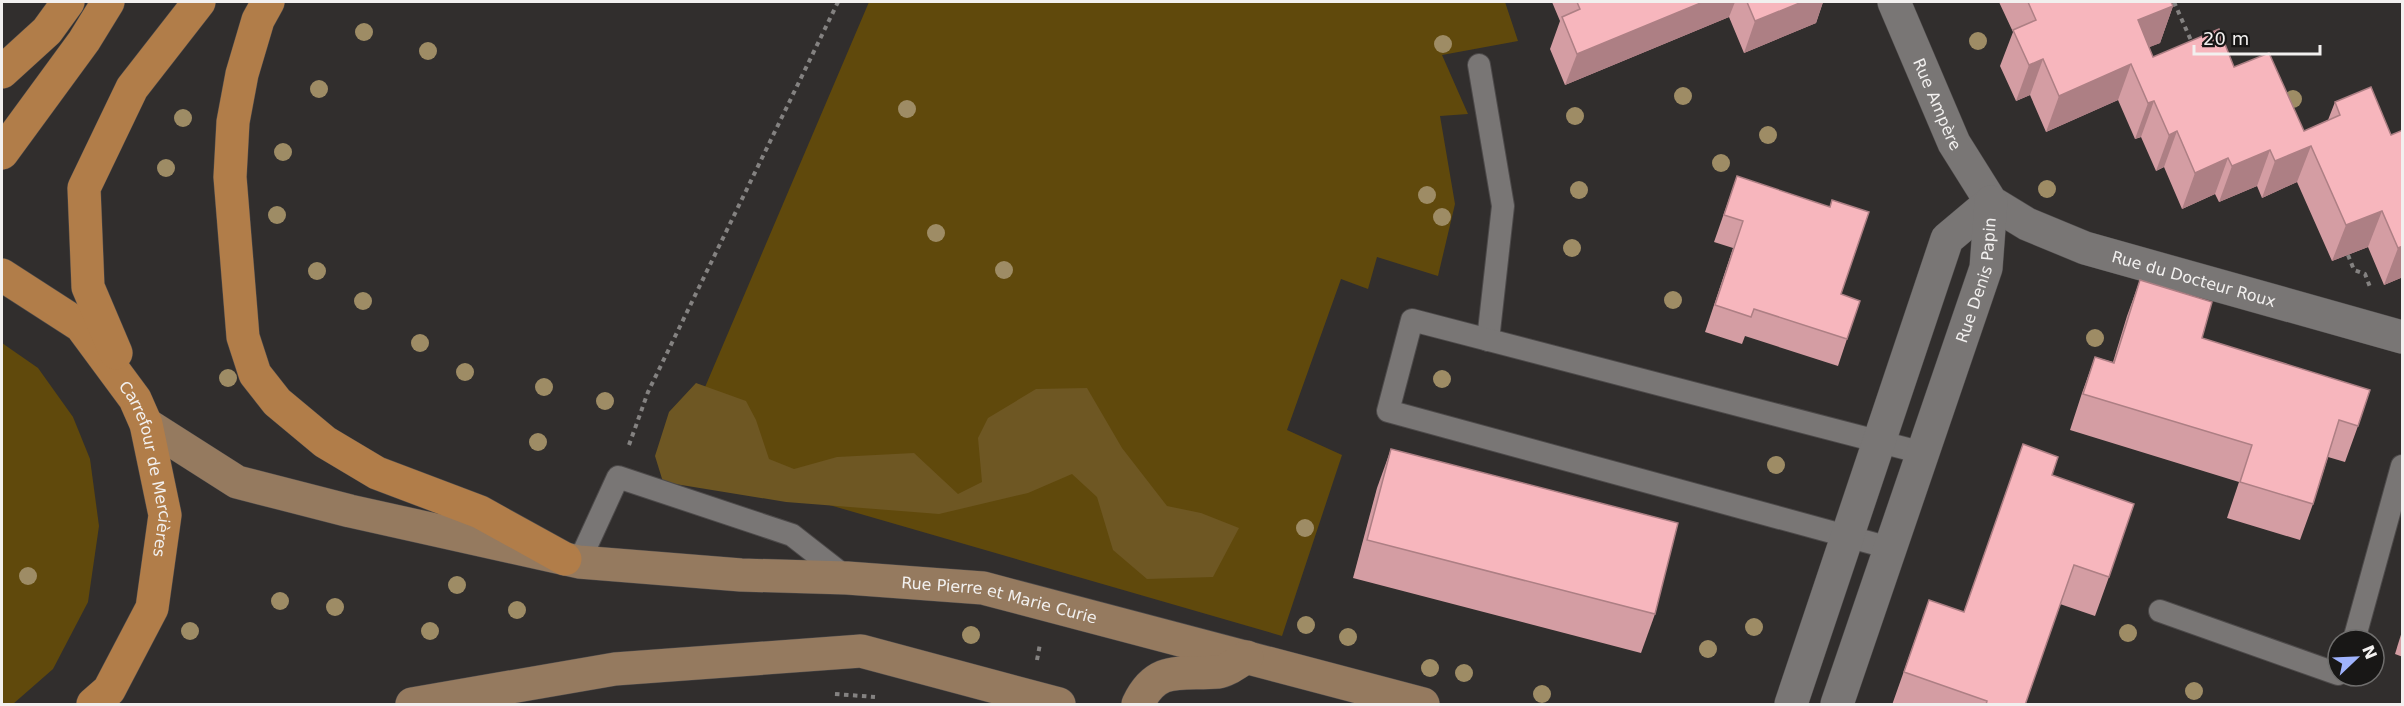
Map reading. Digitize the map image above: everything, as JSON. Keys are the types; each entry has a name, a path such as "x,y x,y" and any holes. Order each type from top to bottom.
{"main road":[{"path":"2,72 47,31 68,2"},
{"path":"2,153 84,41 108,2"},
{"path":"140,411 88,287 84,188 132,88 199,2"},
{"path":"268,2 258,20 242,74 233,122 230,177 243,338 255,374 277,402 325,442 377,473 480,512 572,561"},
{"name":"Carrefour de Mercières","path":"2,275 81,326 140,411 165,516 152,608 109,690 93,705"},
{"name":"Rue Pierre et Marie Curie","path":"140,411 237,482 350,511 572,561 741,575 847,578 983,588 1423,705"},
{"path":"412,705 615,669 861,651 1045,700"},
{"path":"1138,705 1143,694 1156,681 1172,673 1220,672 1247,657"}],"street":[{"name":"Rue Ampère","path":"1894,2 1954,143 1992,202"},
{"name":"Rue du Docteur Roux","path":"1992,202 2027,224 2085,248 2403,337"},
{"name":"Rue Denis Papin","path":"1791,705 1947,239 1992,202"},
{"name":"Rue Denis Papin","path":"1837,705 1986,268 1992,202"}],"lane":[{"path":"1479,65 1503,206 1488,340"},
{"path":"1890,548 1388,411 1412,320 1923,453"},
{"path":"2357,628 2403,466"},
{"path":"572,561 618,477 792,535 847,578"},
{"path":"2160,611 2326,670"}],"path":[{"path":"618,477 648,392 838,2"},
{"path":"2174,2 2197,56"},
{"path":"1045,700 1047,605"},
{"path":"831,694 879,697"}],"shaded area":[{"path":"869,2 1505,2 1518,41 1442,55 1468,114 1440,116 1455,204 1438,276 1377,257 1368,289 1341,279 1287,430 1342,455 1282,636 674,460"},
{"path":"2,343 38,368 73,417 90,459 99,526 88,602 53,669 13,704 2,704"},
{"path":"696,383 746,401 756,420 769,459 794,469 837,457 914,453 958,494 982,482 978,438 988,418 1036,389 1087,388 1122,448 1167,506 1201,513 1239,528 1213,577 1147,579 1113,550 1097,497 1072,474 1028,493 939,514 786,502 663,482 655,456 669,412"}],"building":[{"path":"1577,2 1703,2 1577,54 1562,17 1580,9"},
{"path":"1747,2 1802,2 1755,21"},
{"path":"2028,2 2171,2 2173,6 2138,20 2153,57 2219,29 2234,67 2269,53 2304,131 2340,115 2335,102 2371,87 2391,135 2403,130 2403,246 2398,248 2382,211 2346,225 2311,146 2275,161 2270,150 2232,166 2228,158 2195,173 2177,131 2169,135 2154,101 2148,103 2131,64 2059,96 2043,59 2029,65 2013,30 2036,20"},
{"path":"1737,176 1830,207 1832,200 1869,212 1841,294 1860,301 1847,339 1754,309 1751,317 1715,305 1743,221 1724,215"},
{"path":"2140,280 2212,302 2202,338 2370,390 2358,426 2339,420 2313,504 2240,482 2252,445 2083,394 2095,357 2114,363"},
{"path":"2023,444 2058,457 2052,475 2134,504 2109,577 2074,565 2025,705 1986,705 1987,701 1904,672 1929,600 1964,612"},
{"path":"1391,449 1678,523 1655,614 1367,540"}]}
